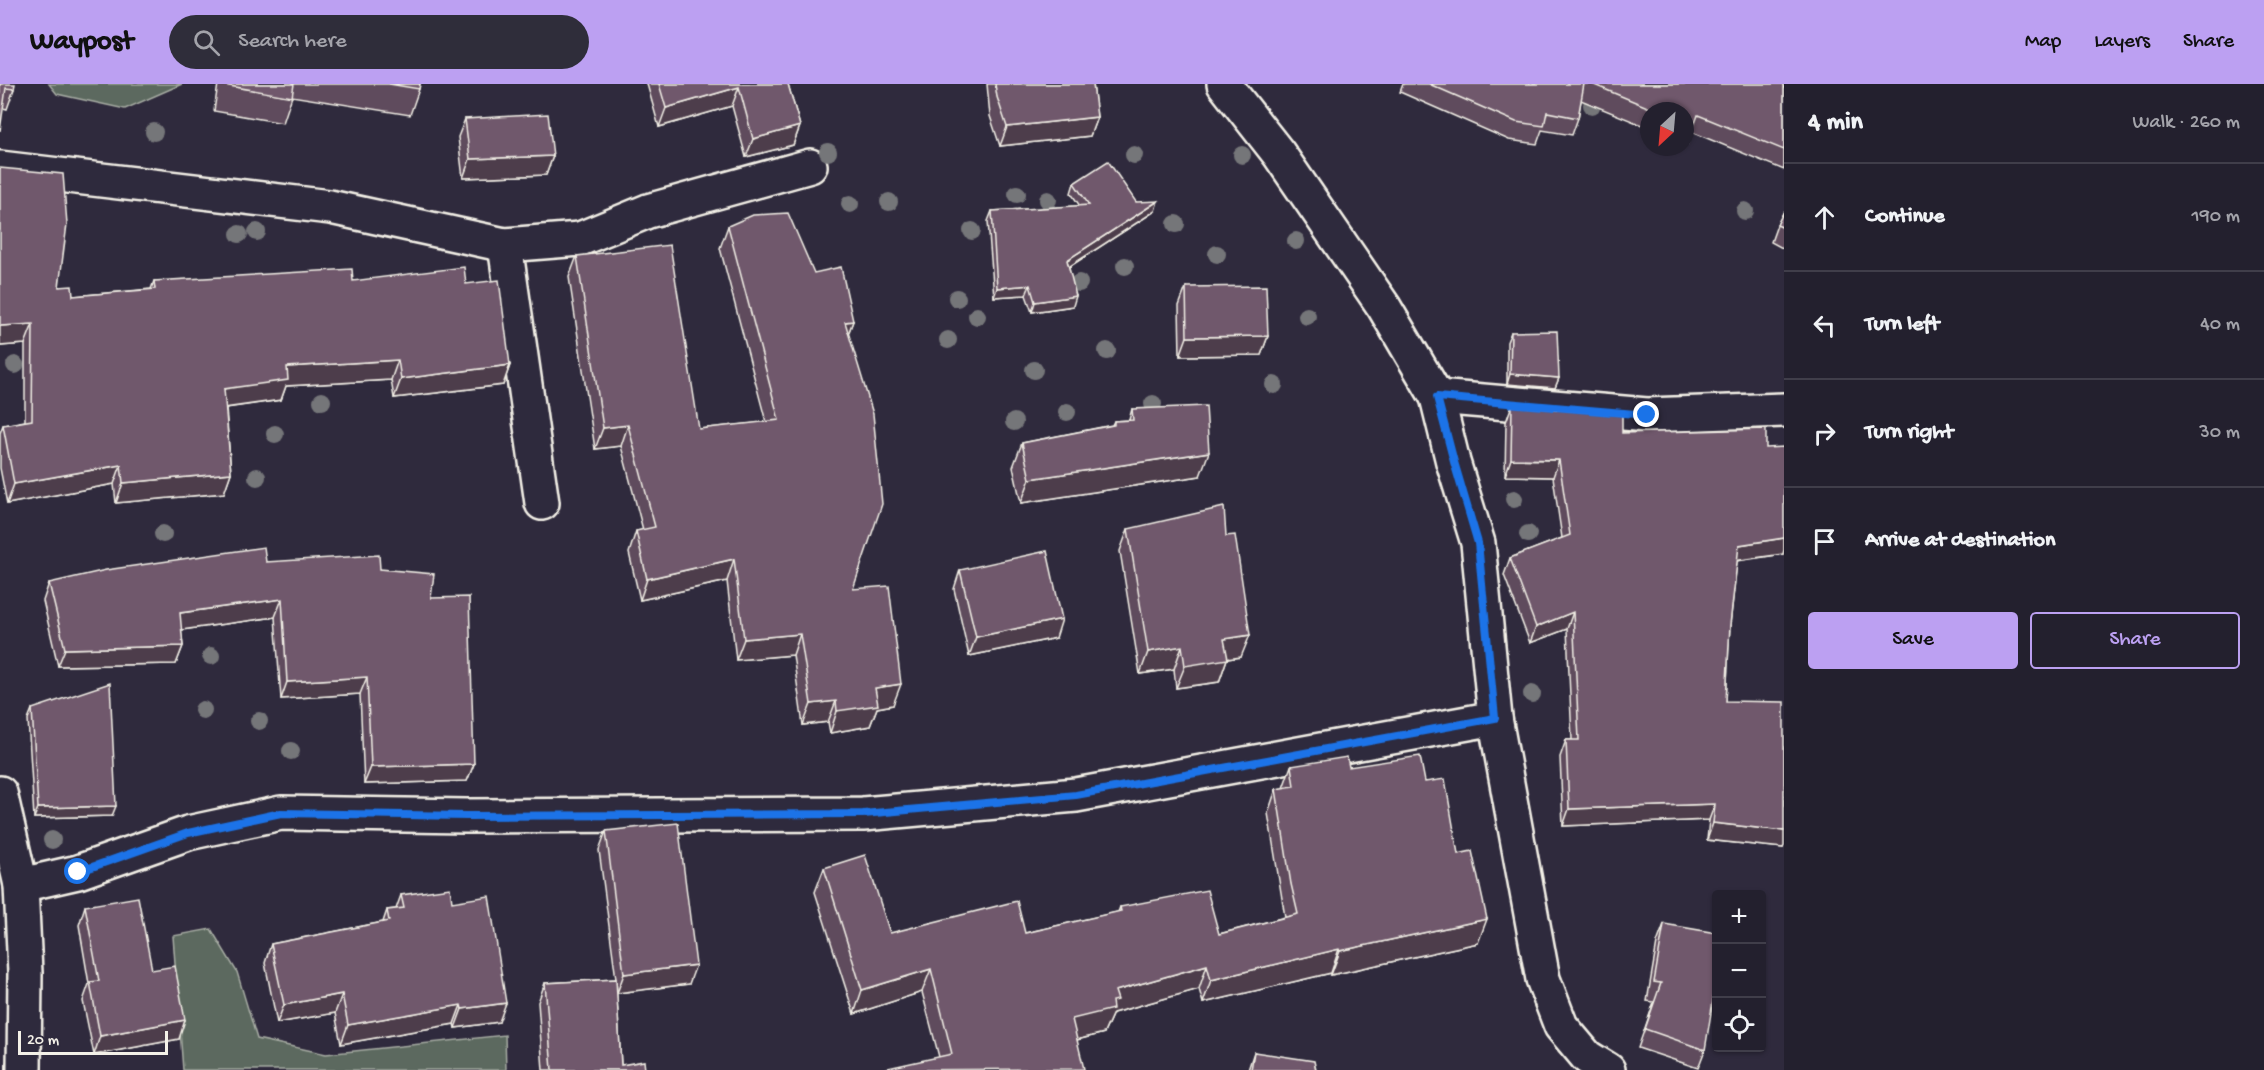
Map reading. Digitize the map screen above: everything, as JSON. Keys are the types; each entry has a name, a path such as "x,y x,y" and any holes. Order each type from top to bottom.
{"street":[{"path":"1224,84 1279,154 1384,306 1437,397 1478,543 1495,718 1543,979 1561,1026 1587,1057 1608,1070"},
{"path":"0,168 330,207 505,245 580,239 648,211 810,166"},
{"path":"505,245 542,503"},
{"path":"1437,397 1647,415 1784,410"},
{"path":"21,885 78,872 188,833 281,813 466,816 863,814 1076,795 1495,718"},
{"path":"0,796 21,885 25,973 24,1070"}],"green space":[{"path":"49,84 182,84 125,109 57,94"},
{"path":"211,929 237,972 257,1039 326,1054 505,1035 506,1070 183,1070 173,936"}],"building":[{"path":"0,84 15,84 14,89 6,88 0,131"},
{"path":"224,84 294,84 292,97"},
{"path":"389,84 420,84 419,89"},
{"path":"659,84 788,84 800,126 753,139 739,87 666,108"},
{"path":"995,84 1093,84 1097,117 1007,127"},
{"path":"1429,84 1584,84 1578,118 1547,112 1544,126 1516,122"},
{"path":"1592,84 1784,84 1784,150 1698,115 1694,126 1694,102 1640,102 1640,104"},
{"path":"548,114 553,156 470,159 465,119"},
{"path":"1108,161 1136,202 1158,201 1067,260 1076,296 1035,302 1030,285 997,288 992,211 1089,205 1074,183"},
{"path":"0,168 63,174 67,224 59,287 72,286 73,296 155,289 154,281 352,269 353,281 464,267 466,284 499,280 510,365 401,379 398,360 287,367 288,380 224,389 231,473 123,483 121,465 14,484 3,425 32,420 33,324 0,326"},
{"path":"1784,211 1784,228 1777,225"},
{"path":"788,213 814,273 841,267 853,321 845,322 873,414 882,504 853,589 889,586 901,684 875,688 878,705 837,711 836,701 811,704 800,634 744,639 734,559 647,579 636,531 655,527 628,425 603,428 577,256 670,245 699,429 779,420 728,226 753,215"},
{"path":"1266,286 1268,336 1187,337 1186,287"},
{"path":"1557,331 1559,378 1510,374 1511,332"},
{"path":"1512,405 1622,414 1622,433 1766,429 1766,448 1784,447 1784,538 1739,545 1730,625 1726,701 1784,702 1784,831 1713,823 1715,804 1569,809 1566,740 1579,740 1573,612 1536,627 1510,558 1570,535 1559,460 1511,459"},
{"path":"1206,406 1209,452 1030,479 1022,443 1114,425 1114,421 1133,420 1132,409"},
{"path":"1224,507 1226,536 1235,535 1250,635 1224,639 1228,659 1185,666 1182,646 1148,652 1128,529"},
{"path":"264,547 266,562 379,555 380,569 434,574 431,598 469,597 474,764 371,767 367,677 287,682 282,599 180,613 183,646 65,649 49,583 106,570"},
{"path":"1047,551 1062,619 976,637 960,570"},
{"path":"110,683 116,806 38,808 32,709"},
{"path":"1420,756 1425,782 1445,779 1458,854 1472,851 1487,919 1340,951 1339,949 1211,980 1207,965 1115,991 1118,1000 1112,1001 1113,1009 1072,1019 1084,1069 879,1070 952,1054 931,969 862,990 824,868 865,855 890,933 1017,901 1025,933 1121,911 1120,907 1207,890 1219,934 1298,914 1276,789 1294,786 1291,766 1347,757 1349,767"},
{"path":"678,823 696,965 624,974 606,831"},
{"path":"450,888 452,902 489,896 506,1003 462,1009 461,1005 348,1025 342,994 284,1005 271,944 389,921 387,910 404,908 401,895"},
{"path":"138,897 152,970 175,966 185,1020 100,1036 90,982 99,981 85,906"},
{"path":"1664,924 1712,932 1712,1007 1705,1050 1645,1029 1661,983 1654,982"},
{"path":"616,979 621,1065 644,1061 645,1070 552,1070 545,983"},
{"path":"1254,1052 1314,1061 1316,1070 1251,1070"}],"route":[{"path":"78,872 126,853 188,833 281,813 466,816 863,814 1076,795 1495,718 1478,543 1437,397 1647,415"}]}
